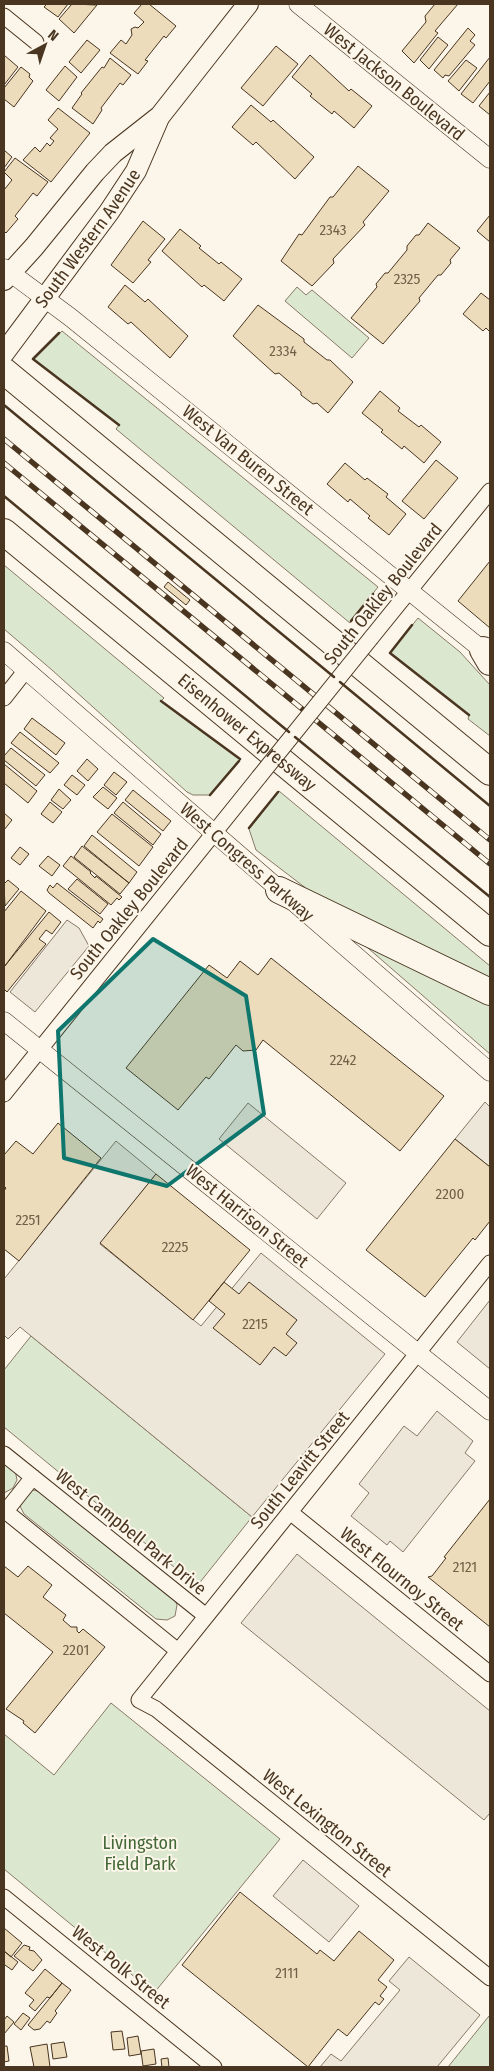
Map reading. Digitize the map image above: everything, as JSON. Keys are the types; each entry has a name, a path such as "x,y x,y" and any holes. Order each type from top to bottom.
{"highway":[{"path":"4,371 490,772"},
{"name":"Eisenhower Expressway","path":"4,532 490,933"},
{"path":"279,890 490,992"}],"main road":[{"name":"South Western Avenue","path":"6,274 113,153 160,116 248,4"},
{"name":"South Western Avenue","path":"8,348 109,212 136,171 160,116"}],"street":[{"name":"West Jackson Boulevard","path":"298,4 490,159"},
{"path":"4,16 36,42"},
{"name":"West Van Buren Street","path":"6,274 46,299 70,317 410,590 488,656"},
{"name":"South Oakley Boulevard","path":"4,1094 490,490"},
{"name":"West Congress Parkway","path":"4,651 490,1072"},
{"path":"4,698 26,670"},
{"name":"West Harrison Street","path":"4,1021 490,1411"},
{"name":"South Leavitt Street","path":"139,1700 490,1263"},
{"name":"West Campbell Park Drive","path":"4,1454 206,1616"},
{"name":"West Campbell Park Drive","path":"33,1477 5,1510 178,1651"},
{"name":"West Flournoy Street","path":"290,1512 490,1674"},
{"name":"West Lexington Street","path":"139,1700 156,1709 490,1978"},
{"name":"West Polk Street","path":"4,1897 214,2067"}],"highlighted area":[{"path":"153,939 246,996 264,1114 167,1186 64,1158 58,1031"}],"green space":[{"path":"297,287 306,295 312,290 369,338 352,358 285,301"},
{"path":"62,331 378,587 350,623 116,429 119,425 33,359"},
{"path":"4,565 164,698 161,701 240,759 210,795 193,795 187,792 4,629"},
{"path":"418,618 460,652 490,685 490,736 468,719 469,715 390,653"},
{"path":"279,791 490,966 490,982 307,889 256,850 249,829"},
{"path":"361,942 490,1000 490,1054"},
{"path":"31,1336 252,1517 197,1586 4,1427 4,1370"},
{"path":"4,1464 15,1470 17,1480 13,1488 4,1493"},
{"path":"33,1490 42,1492 174,1597 177,1605 175,1616 167,1620 156,1619 24,1514 20,1506 25,1496"},
{"name":"Livingston Field Park","path":"111,1703 280,1839 154,1993 4,1869 4,1734 54,1775"},
{"path":"489,2016 490,2067 448,2067"}],"shaded area":[{"path":"67,920 79,928 89,946 35,1012 10,992"},
{"path":"485,1102 490,1107 490,1167 455,1139"},
{"path":"248,1103 346,1183 317,1219 219,1139"},
{"path":"116,1141 156,1174 100,1244 201,1326 261,1253 385,1354 252,1517 20,1327 8,1339 4,1335 4,1279"},
{"path":"490,1300 490,1369 457,1342"},
{"path":"437,1411 473,1441 465,1453 475,1461 403,1552 390,1541 387,1545 351,1516 369,1493 359,1484 404,1426 417,1436"},
{"path":"297,1554 490,1711 490,1813 484,1820 241,1623"},
{"path":"303,1860 359,1906 329,1942 273,1896"},
{"path":"409,1957 480,2015 437,2067 320,2067 331,2054 341,2061 400,1990 389,1981"}],"building":[{"path":"47,4 68,4 58,17 44,7"},
{"path":"72,4 97,5 74,33 59,19"},
{"path":"142,4 149,4 176,26 166,38 164,36 145,60 148,61 138,74 110,53 121,40 126,44 132,35 131,29 138,28 144,22 134,13"},
{"path":"435,4 458,4 435,31 438,33 414,63 402,51 426,22 425,16"},
{"path":"468,28 475,35 470,41 475,45 449,76 445,75 443,78 434,70"},
{"path":"438,37 448,45 429,69 420,60"},
{"path":"87,40 100,50 81,73 69,62"},
{"path":"276,46 298,64 263,106 241,88"},
{"path":"4,55 18,67 4,85"},
{"path":"310,55 349,91 351,89 372,106 354,128 334,111 332,114 310,96 312,94 292,77"},
{"path":"490,57 490,81 473,103 461,94"},
{"path":"110,58 131,75 123,85 120,83 101,108 102,110 93,124 72,108 81,93 102,67 104,68"},
{"path":"466,60 477,68 459,91 448,81"},
{"path":"65,66 77,77 59,101 46,90"},
{"path":"21,67 30,74 29,77 33,81 14,107 4,99 4,88"},
{"path":"490,92 490,115 479,106"},
{"path":"251,105 271,122 273,120 314,157 295,179 256,142 253,145 232,127"},
{"path":"58,108 90,133 51,182 23,160 35,147 40,152 47,143 50,146 54,141 50,138 58,129 48,120"},
{"path":"4,150 12,157 4,168"},
{"path":"15,158 48,182 37,196 33,193 15,216 18,219 6,233 4,231 4,190 12,180 4,172"},
{"path":"358,166 389,191 363,222 365,225 333,259 334,263 312,286 281,261 299,234 302,235 330,197 333,197"},
{"path":"490,215 490,242 477,231"},
{"path":"143,221 165,239 148,260 151,262 133,283 111,265"},
{"path":"428,223 460,248 450,260 451,263 441,275 438,275 419,298 420,301 383,344 351,318 377,287 376,284 385,273 388,273 407,250 407,246"},
{"path":"180,229 201,246 199,248 219,264 221,262 242,279 224,301 204,285 202,287 162,251"},
{"path":"125,285 145,302 148,299 188,336 170,358 131,322 128,324 108,307"},
{"path":"481,293 490,300 490,332 486,328 483,331 463,314"},
{"path":"258,305 304,339 304,342 327,360 330,360 353,382 328,413 317,403 313,404 301,395 301,392 279,373 275,374 233,336"},
{"path":"380,391 400,408 398,411 419,427 421,425 441,442 424,463 404,446 402,449 362,413"},
{"path":"436,460 458,478 424,519 402,501"},
{"path":"345,463 365,480 367,478 388,494 386,497 406,514 389,535 368,518 370,516 350,499 348,502 327,484"},
{"path":"490,561 490,628 458,601"},
{"path":"168,582 190,600 186,605 164,587"},
{"path":"32,718 65,743 56,755 24,729"},
{"path":"20,732 59,763 50,773 11,743"},
{"path":"11,748 45,775 36,786 4,760 4,756"},
{"path":"87,759 98,769 88,781 77,771"},
{"path":"4,764 37,791 28,803 4,783"},
{"path":"114,772 127,782 116,795 104,785"},
{"path":"72,775 85,785 77,795 64,785"},
{"path":"103,787 117,798 108,809 93,797"},
{"path":"59,789 71,800 63,809 51,800"},
{"path":"133,790 171,821 163,831 125,800"},
{"path":"50,802 62,812 53,823 41,814"},
{"path":"123,802 161,834 153,845 114,813"},
{"path":"4,813 12,820 4,830"},
{"path":"112,814 153,847 139,866 97,832"},
{"path":"92,835 137,872 129,883 84,846"},
{"path":"82,846 129,883 120,894 74,857"},
{"path":"20,847 29,854 20,865 11,858"},
{"path":"48,856 60,865 52,876 39,866"},
{"path":"71,856 91,872 95,878 96,876 122,897 119,900 117,898 111,905 63,866"},
{"path":"77,879 108,904 100,914 68,889"},
{"path":"8,880 19,889 5,906 4,884"},
{"path":"57,883 103,919 100,923 98,921 93,928 49,893 47,890 50,885 53,888"},
{"path":"21,891 46,911 4,967 4,912"},
{"path":"49,912 61,922 52,934 46,930 39,939 46,944 7,992 4,989 4,967"},
{"path":"271,958 444,1096 400,1151 263,1040 256,1050 243,1051 236,1045 209,1079 206,1077 178,1110 126,1068 209,965 227,978 240,961 258,975"},
{"path":"58,1123 101,1158 19,1261 4,1249 4,1191 6,1188 4,1186 4,1155 16,1141 33,1154"},
{"path":"455,1139 490,1167 490,1221 475,1240 473,1238 425,1297 366,1250"},
{"path":"156,1174 250,1250 193,1320 100,1243"},
{"path":"224,1282 239,1294 249,1282 297,1320 286,1334 297,1343 286,1356 274,1347 260,1365 213,1328 225,1314 209,1301"},
{"path":"490,1499 490,1627 428,1577 432,1576 446,1558 444,1557"},
{"path":"4,1566 18,1577 28,1566 52,1585 43,1597 66,1615 63,1620 71,1627 77,1627 79,1633 83,1629 105,1647 35,1733 23,1723 24,1721 6,1709 53,1652 4,1613"},
{"path":"240,1892 317,1954 320,1950 334,1961 359,1931 394,1960 378,1980 387,1987 380,1996 384,1999 379,2005 375,2002 347,2036 338,2029 308,2067 182,1965"},
{"path":"4,1928 22,1943 11,1957 4,1951"},
{"path":"24,1945 30,1947 29,1950 34,1951 42,1960 33,1971 14,1956"},
{"path":"4,1951 18,1962 12,1970 4,1966"},
{"path":"45,1969 62,1983 50,1998 47,1997 35,2011 29,2006 34,2000 25,1993"},
{"path":"62,1983 71,1990 55,2011 57,2013 50,2023 47,2021 40,2029 34,2030 28,2025"},
{"path":"23,2013 30,2018 21,2030 14,2024"},
{"path":"7,2016 14,2022 4,2034 4,2020"},
{"path":"122,2031 125,2049 113,2050 111,2032"},
{"path":"138,2036 141,2054 129,2056 127,2038"},
{"path":"64,2042 67,2057 53,2059 51,2044"},
{"path":"47,2044 50,2067 34,2067 30,2047"},
{"path":"4,2046 7,2046 9,2061 4,2062"},
{"path":"154,2049 156,2064 143,2066 141,2051"},
{"path":"168,2058 169,2067 162,2067 161,2059"}],"railway":[{"path":"4,439 490,840"},
{"path":"4,463 490,864"}],"wall":[{"path":"59,333 33,359 119,425"},
{"path":"4,405 334,677"},
{"path":"4,496 289,732"},
{"path":"351,621 373,594"},
{"path":"412,625 390,653 469,715"},
{"path":"340,682 490,806"},
{"path":"161,701 240,759"},
{"path":"295,737 490,897"},
{"path":"210,795 239,761"},
{"path":"249,828 278,792"}]}
